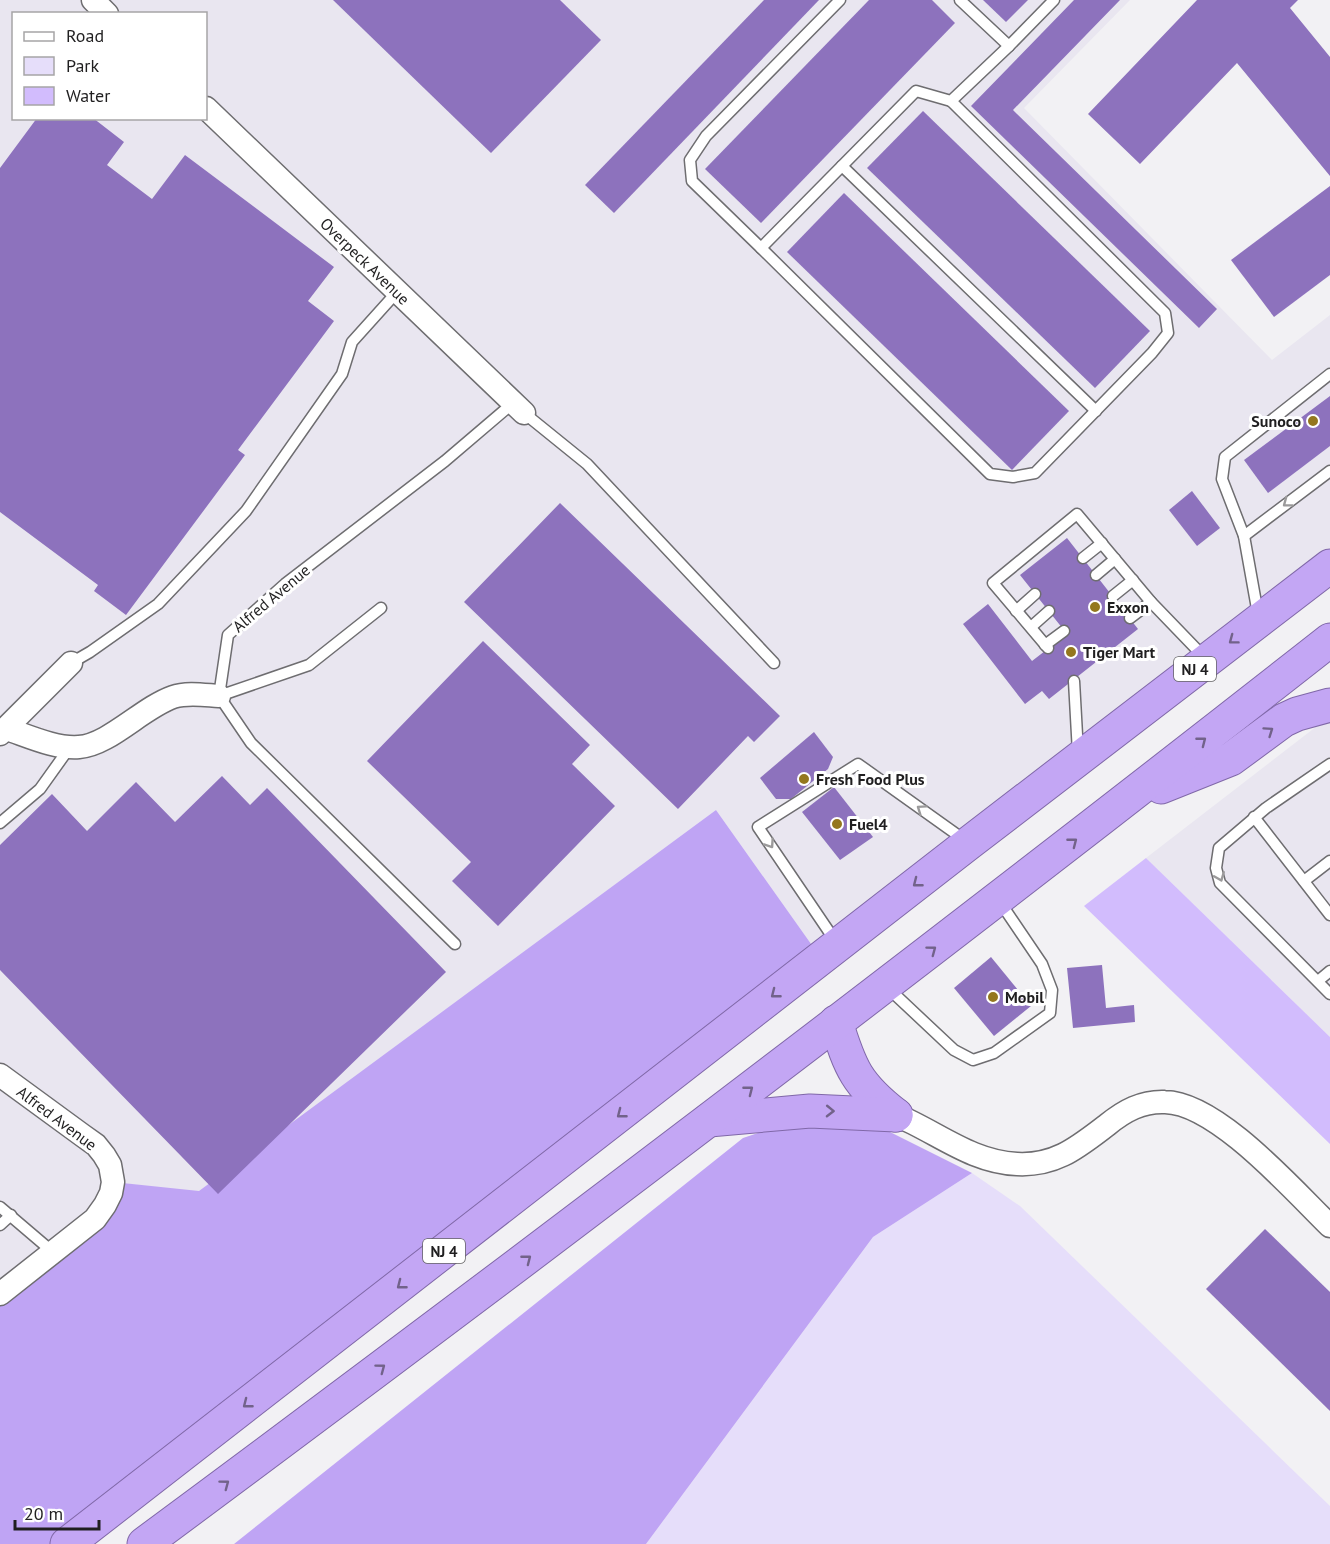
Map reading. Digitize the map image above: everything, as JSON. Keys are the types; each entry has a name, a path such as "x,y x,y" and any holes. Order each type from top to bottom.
{"highway":[{"name":"NJ 4","path":"67,1544 996,822 1330,566"},
{"path":"144,1544 481,1294 1041,867 1330,640"},
{"path":"1114,810 1230,759 1284,720 1330,705"},
{"path":"837,1022 845,1053 855,1074 872,1095 896,1115"},
{"path":"709,1120 810,1111 896,1115"}],"street":[{"path":"93,0 105,12"},
{"name":"Overpeck Avenue","path":"207,109 518,408"},
{"path":"3,732 71,663"},
{"path":"3,732 70,747 85,746 103,739 141,714 176,696 195,694 219,696"},
{"name":"Alfred Avenue","path":"0,1075 96,1145 110,1165 113,1182 111,1193 95,1219 54,1254 0,1294"},
{"path":"896,1115 978,1157 996,1162 1028,1164 1062,1157 1135,1106 1159,1102 1181,1104 1203,1114 1236,1136 1330,1226"}],"lane":[{"path":"761,248 916,91 951,100 1165,313 1168,333 1152,353 1035,473 1013,477 990,474 692,181 690,160 706,136 840,0"},
{"path":"960,0 1009,46"},
{"path":"951,100 1054,0"},
{"path":"842,166 1096,411"},
{"path":"71,663 158,604 246,511 342,374 352,342 397,292"},
{"path":"1260,620 1244,536 1222,479 1225,457 1330,374"},
{"path":"518,408 587,464 774,663"},
{"name":"Alfred Avenue","path":"219,696 228,635 285,584 518,408"},
{"path":"1244,536 1330,471"},
{"path":"1064,630 1047,647 993,583 1077,514 1151,602 1207,660"},
{"path":"1083,558 1102,543"},
{"path":"1096,575 1115,559"},
{"path":"1113,596 1133,580"},
{"path":"1017,611 1035,594"},
{"path":"1130,618 1151,602"},
{"path":"381,608 309,665 219,696 250,743 455,944"},
{"path":"1030,627 1049,611"},
{"path":"1070,765 1074,681"},
{"path":"0,823 40,789 70,747"},
{"path":"838,945 758,827 858,764 969,843"},
{"path":"1330,764 1239,829 1219,848 1216,868 1220,883 1330,994"},
{"path":"1254,817 1330,915"},
{"path":"1304,881 1330,861"},
{"path":"885,986 954,1050 974,1060 994,1053 1050,1012 1052,990 1042,964 998,899"},
{"path":"1318,981 1330,972"},
{"path":"0,1207 54,1254"},
{"path":"0,1225 10,1215"}],"shaded area":[{"path":"0,0 1130,0 1024,108 1272,360 1330,315 1330,566 821,958 716,810 199,1192 113,1182 111,1193 0,1294"},
{"path":"1330,716 1330,1037 1146,858"},
{"path":"716,810 821,958 67,1544 0,1544 0,1294 54,1254 113,1182 199,1191"},
{"path":"803,1118 866,1120 972,1173 873,1237 646,1544 234,1544 743,1138"}],"green space":[{"path":"972,1173 1020,1206 1330,1506 1330,1544 646,1544 873,1237"}],"water":[{"path":"1146,858 1330,1037 1330,1144 1084,906"}],"building":[{"path":"333,0 560,0 601,40 491,153"},
{"path":"764,0 819,0 614,213 585,185"},
{"path":"869,0 932,0 955,23 761,223 705,169"},
{"path":"983,0 1028,0 1006,22"},
{"path":"1074,0 1120,0 1013,110 1217,309 1199,328 971,106"},
{"path":"1197,0 1298,0 1290,8 1330,57 1330,176 1237,63 1140,164 1088,114"},
{"path":"923,111 1150,331 1095,388 867,168"},
{"path":"36,120 96,120 124,142 107,165 152,199 185,155 334,267 308,301 334,321 238,450 245,455 126,615 94,591 98,585 0,512 0,168"},
{"path":"1330,186 1330,275 1274,317 1231,260"},
{"path":"844,193 1069,411 1012,470 787,252"},
{"name":"Sunoco","path":"1330,396 1330,446 1268,493 1244,460"},
{"path":"1192,491 1220,528 1197,546 1169,510"},
{"path":"560,503 780,716 754,742 748,736 678,809 464,602"},
{"path":"1067,538 1138,629 1049,699 1042,691 1025,704 963,624 988,604 1032,661 1067,634 1020,575"},
{"path":"483,641 590,745 572,764 615,806 498,926 452,881 471,862 367,761"},
{"path":"814,732 833,757 828,769 791,799 776,799 760,778"},
{"path":"222,776 250,805 267,788 446,972 218,1194 0,970 0,845 52,794 87,831 136,782 175,822"},
{"name":"Fuel4","path":"834,787 873,837 840,860 802,812"},
{"name":"Mobil","path":"991,957 1031,1006 994,1036 954,988"},
{"path":"1102,965 1106,1008 1134,1005 1135,1022 1073,1028 1067,968"},
{"path":"1265,1229 1330,1292 1330,1411 1206,1289"}],"place":[{"name":"Sunoco","path":"1313,421"},
{"name":"Exxon","path":"1095,607"},
{"name":"Tiger Mart","path":"1071,652"},
{"name":"Fresh Food Plus","path":"804,779"},
{"name":"Fuel4","path":"837,824"},
{"name":"Mobil","path":"993,997"}]}
